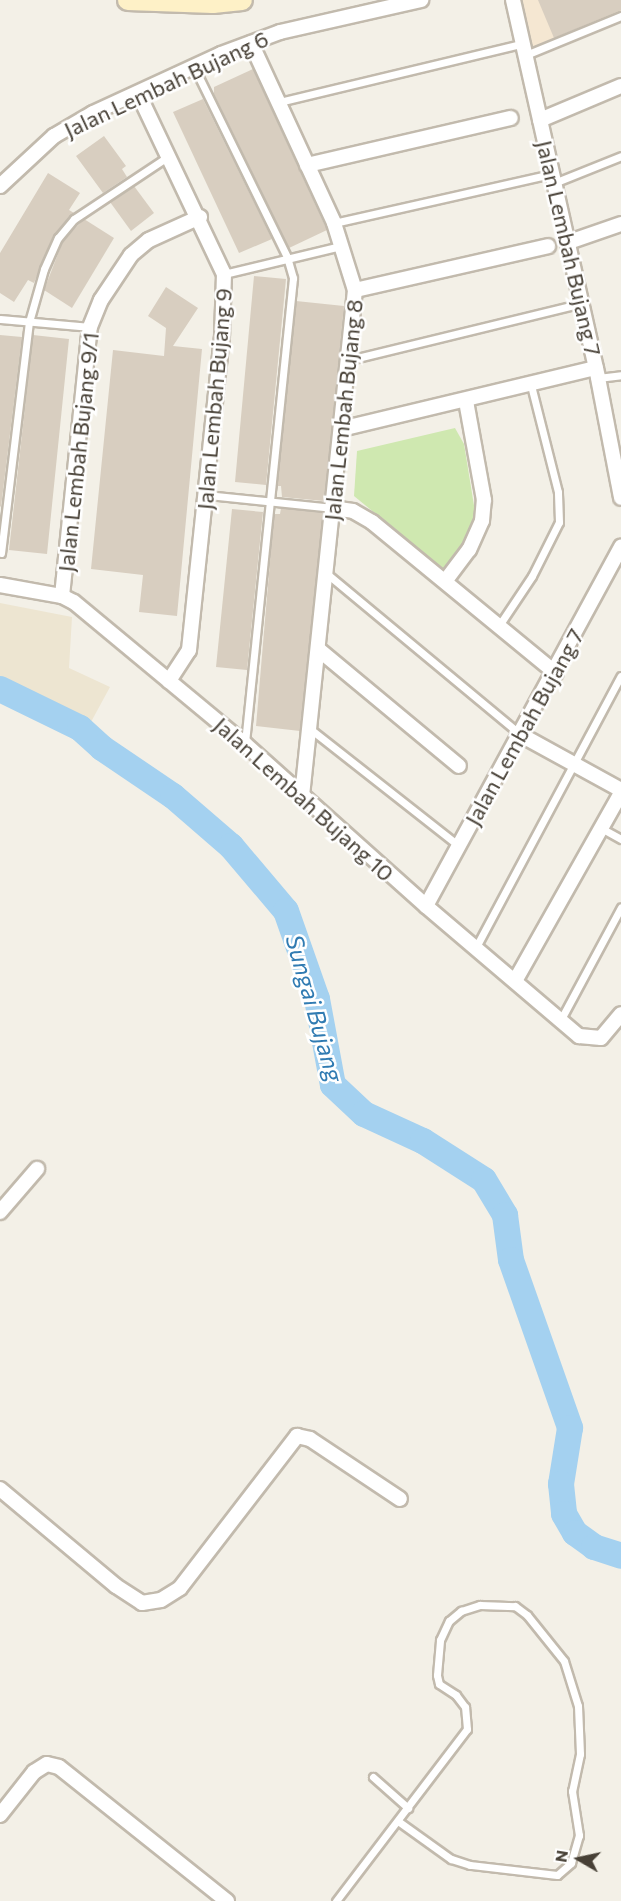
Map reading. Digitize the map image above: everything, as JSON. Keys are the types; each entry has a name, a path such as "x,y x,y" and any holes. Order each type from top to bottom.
{"main road":[{"path":"128,0 242,0"}],"street":[{"name":"Jalan Lembah Bujang 6","path":"0,186 54,136 194,67 280,32 421,0"},
{"name":"Jalan Lembah Bujang 7","path":"513,0 552,178 569,242 621,498"},
{"name":"Jalan Lembah Bujang 8","path":"251,44 334,223 355,290 302,796"},
{"path":"540,120 621,86"},
{"name":"Jalan Lembah Bujang 9","path":"138,93 200,218 224,274 222,336 189,650 169,681"},
{"path":"308,165 511,118"},
{"name":"Jalan Lembah Bujang 9/1","path":"62,596 90,327 101,300 131,255 149,240 200,218"},
{"path":"569,242 621,226"},
{"path":"355,290 548,246"},
{"path":"341,429 531,385 597,373"},
{"path":"446,579 469,550 482,521 484,500 466,401"},
{"path":"332,508 361,514 446,579 498,627 556,673"},
{"name":"Jalan Lembah Bujang 7","path":"426,906 556,673 621,547"},
{"name":"Jalan Lembah Bujang 10","path":"0,585 62,596 245,744 426,906 579,1036 595,1040 620,1019"},
{"path":"318,649 459,766"},
{"path":"515,981 621,791 521,735"},
{"path":"0,1212 37,1169"},
{"path":"0,1489 124,1593 142,1603 161,1600 180,1588 297,1436 310,1439 400,1499"},
{"path":"0,1815 34,1772 47,1764 59,1767 227,1901"}],"lane":[{"path":"279,102 525,49 621,16"},
{"path":"194,67 288,257 294,293 269,501 245,744"},
{"path":"1,553 29,322 44,269 57,238 91,206 169,156"},
{"path":"334,223 552,178 621,156"},
{"path":"224,274 342,245"},
{"path":"349,360 582,303"},
{"path":"0,319 90,327"},
{"path":"597,373 621,375"},
{"path":"498,627 532,576 559,522 558,492 531,385"},
{"path":"207,495 332,508"},
{"path":"326,573 521,735"},
{"path":"476,947 621,676"},
{"path":"309,729 459,846"},
{"path":"601,828 621,839"},
{"path":"560,1021 621,907"},
{"path":"336,1901 467,1729 465,1707 456,1695 439,1684 437,1675 441,1640 449,1621 461,1611 480,1605 515,1606 527,1615 564,1662 578,1706 580,1754 572,1791 579,1835 571,1863 557,1875 470,1865 452,1858 398,1821"},
{"path":"373,1777 408,1808"}],"shaded area":[{"path":"511,0 621,0 621,16 532,53"},
{"path":"0,603 72,617 69,668 110,687 91,722 0,682"}],"green space":[{"path":"455,428 464,444 477,524 443,569 354,496 357,451"}],"building":[{"path":"538,0 621,0 621,10 554,38"},
{"path":"253,69 327,230 289,248 214,94 214,87"},
{"path":"203,99 272,239 239,253 173,112"},
{"path":"104,136 126,166 122,169 127,177 103,193 76,156"},
{"path":"48,173 80,193 69,210 74,213 53,236 34,283 28,280 14,302 0,293 0,253"},
{"path":"134,186 154,213 131,231 110,202"},
{"path":"84,219 114,238 72,308 44,290 63,241"},
{"path":"254,276 286,279 266,485 235,482"},
{"path":"166,287 198,308 173,346 202,349 177,616 139,612 143,575 91,569 113,350 164,356 166,328 148,316"},
{"path":"296,301 344,306 324,501 282,497 281,486 277,486"},
{"path":"0,335 22,337 1,507 0,506"},
{"path":"33,335 69,339 47,554 9,550"},
{"path":"281,508 323,513 300,731 256,726 274,514 280,514"},
{"path":"232,509 263,512 247,670 216,667"}],"waterway":[{"name":"Sungai Bujang","path":"0,689 80,728 102,748 173,796 231,846 286,911 317,999 333,1085 364,1114 423,1141 484,1180 505,1215 511,1260 570,1428 561,1484 564,1514 575,1533 594,1547 621,1556"}]}
